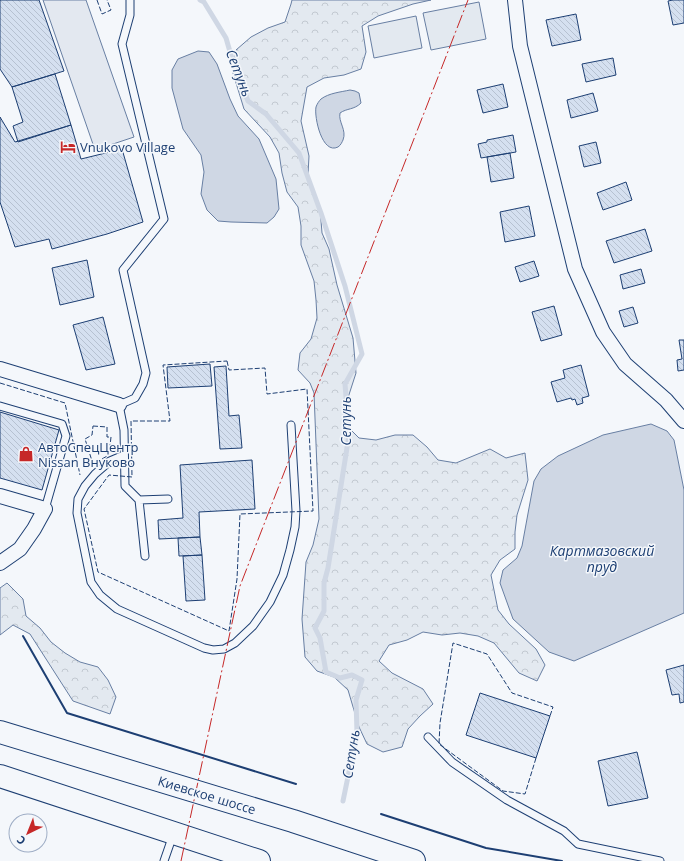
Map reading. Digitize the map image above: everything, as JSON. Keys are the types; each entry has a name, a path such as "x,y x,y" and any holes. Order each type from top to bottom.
{"highway":[{"name":"Киевское шоссе","path":"0,732 293,822 414,861"},
{"path":"0,776 259,861"}],"street":[{"path":"515,0 520,46 575,269 603,332 625,364 666,400 684,421"},
{"path":"0,369 119,405"},
{"path":"0,496 45,509 34,529 20,549 0,564"}],"lane":[{"path":"130,0 130,15 122,44 164,219 123,270 146,373 143,384 135,398 119,405 124,430 125,486 139,500 145,556"},
{"path":"0,406 62,424 66,436 45,509"},
{"path":"124,456 110,461 96,474 85,486 78,499 77,513 91,582 100,595 117,609 204,648 213,650 224,649 235,643 252,626 270,602 283,575 295,527 296,511 292,425"},
{"path":"139,500 168,499"},
{"path":"428,737 452,762 507,800 564,831 578,844 660,861"},
{"path":"164,861 174,833"}],"green space":[{"path":"292,0 431,0 413,4 378,16 362,26 366,52 361,69 344,75 324,78 307,87 301,121 309,156 308,174 312,191 320,208 322,233 329,249 337,285 353,338 356,373 345,407 346,425 359,438 376,440 395,435 413,435 427,447 438,460 456,463 490,449 506,458 525,453 528,480 517,515 515,549 500,560 491,575 498,610 509,624 536,649 545,665 537,681 519,673 494,643 478,636 460,633 442,635 423,632 407,640 389,645 379,661 392,673 423,689 433,704 408,729 402,747 383,752 367,744 359,727 348,690 334,677 317,671 305,657 302,619 306,562 313,545 319,519 314,393 310,383 298,370 300,353 311,339 317,318 314,281 301,245 301,226 298,207 287,192 279,153 270,137 244,109 233,73 236,50 251,37 268,28 285,22"},
{"path":"479,2 486,39 431,50 423,13"},
{"path":"416,16 422,48 374,58 368,26"},
{"path":"7,583 23,599 26,616 40,628 51,642 80,662 98,667 108,680 116,697 110,714 73,701 30,634 13,625 0,635 0,588"}],"shaded area":[{"path":"43,0 86,0 134,137 95,150"}],"water":[{"path":"198,51 209,52 217,64 238,116 259,139 276,179 279,209 274,217 267,223 218,221 207,210 201,194 204,172 201,155 183,129 172,88 172,70 178,59"},
{"path":"350,90 359,93 361,103 356,107 340,113 344,136 338,147 332,148 328,146 320,134 316,119 316,107 321,99 328,95"},
{"name":"Картмазовский пруд","path":"651,424 667,431 674,440 684,490 684,613 574,661 549,652 513,619 500,583 503,570 517,558 522,546 534,481 541,469 558,456 603,435"}],"building":[{"path":"0,0 39,0 64,71 12,87 0,69"},
{"path":"684,0 684,23 673,25 668,1"},
{"path":"576,14 581,40 552,46 546,20"},
{"path":"613,58 616,75 586,82 582,64"},
{"path":"55,74 71,125 18,142 13,126 23,122 12,87"},
{"path":"503,84 508,107 483,113 477,90"},
{"path":"593,93 598,111 571,118 567,100"},
{"path":"0,117 15,142 71,125 81,159 122,149 143,222 107,234 52,249 49,239 15,247 0,202"},
{"path":"513,135 516,152 481,158 478,144 487,142 487,140"},
{"path":"596,142 601,163 584,167 579,146"},
{"path":"510,153 514,178 491,182 487,157"},
{"path":"626,182 632,200 603,210 597,193"},
{"path":"529,206 535,236 505,242 500,212"},
{"path":"645,229 652,251 614,263 606,241"},
{"path":"87,260 94,297 60,305 52,268"},
{"path":"534,261 539,276 520,282 515,267"},
{"path":"641,269 645,283 623,289 620,275"},
{"path":"554,306 562,335 541,341 532,312"},
{"path":"633,307 638,323 624,327 619,311"},
{"path":"103,317 115,364 86,370 73,325"},
{"path":"679,340 684,340 684,370 678,371 677,360 682,359"},
{"path":"210,364 212,386 168,388 167,367"},
{"path":"581,365 589,396 582,398 583,403 577,405 575,399 572,400 571,398 557,402 551,382 565,378 563,370"},
{"path":"226,366 229,416 239,415 242,448 220,449 214,367"},
{"name":"АвтоСпецЦентр Nissan Внуково","path":"0,412 59,430 42,490 0,478"},
{"path":"252,460 255,509 199,512 200,537 159,539 158,520 183,518 180,465"},
{"path":"200,537 202,555 179,556 178,538"},
{"path":"202,555 205,600 186,601 183,556"},
{"path":"684,665 684,702 680,703 679,694 672,695 666,670"},
{"path":"480,693 550,716 536,758 466,735"},
{"path":"637,752 648,798 608,806 598,761"}],"waterway":[{"name":"Сетунь","path":"200,0 204,2 226,38 235,69 248,101 266,114 299,153 345,286 362,354 345,384 349,435 328,568 324,583 324,611 315,628 320,638 326,672 340,678 352,675 362,680 356,700 357,733 343,801"}],"fence":[{"path":"97,0 102,14 111,10 107,0"},
{"path":"227,361 229,370 265,368 267,394 307,389 313,511 240,514 237,579 229,631 98,572 84,509 109,475 132,477 131,421 170,421 163,365 227,361"},
{"path":"0,383 65,403 80,475"},
{"path":"93,426 107,427 107,437 111,437 109,455 93,464 85,439 92,435 93,426"},
{"path":"536,758 525,794 503,791 439,744 440,723 453,643 487,654 512,693 553,707 550,716"}],"wall":[{"path":"23,636 67,713 296,784"},
{"path":"381,814 486,848 562,861"}],"power":[{"path":"181,861 240,586 468,0"}],"place":[{"name":"Vnukovo Village","path":"68,147"},
{"name":"АвтоСпецЦентр Nissan Внуково","path":"26,454"}]}
